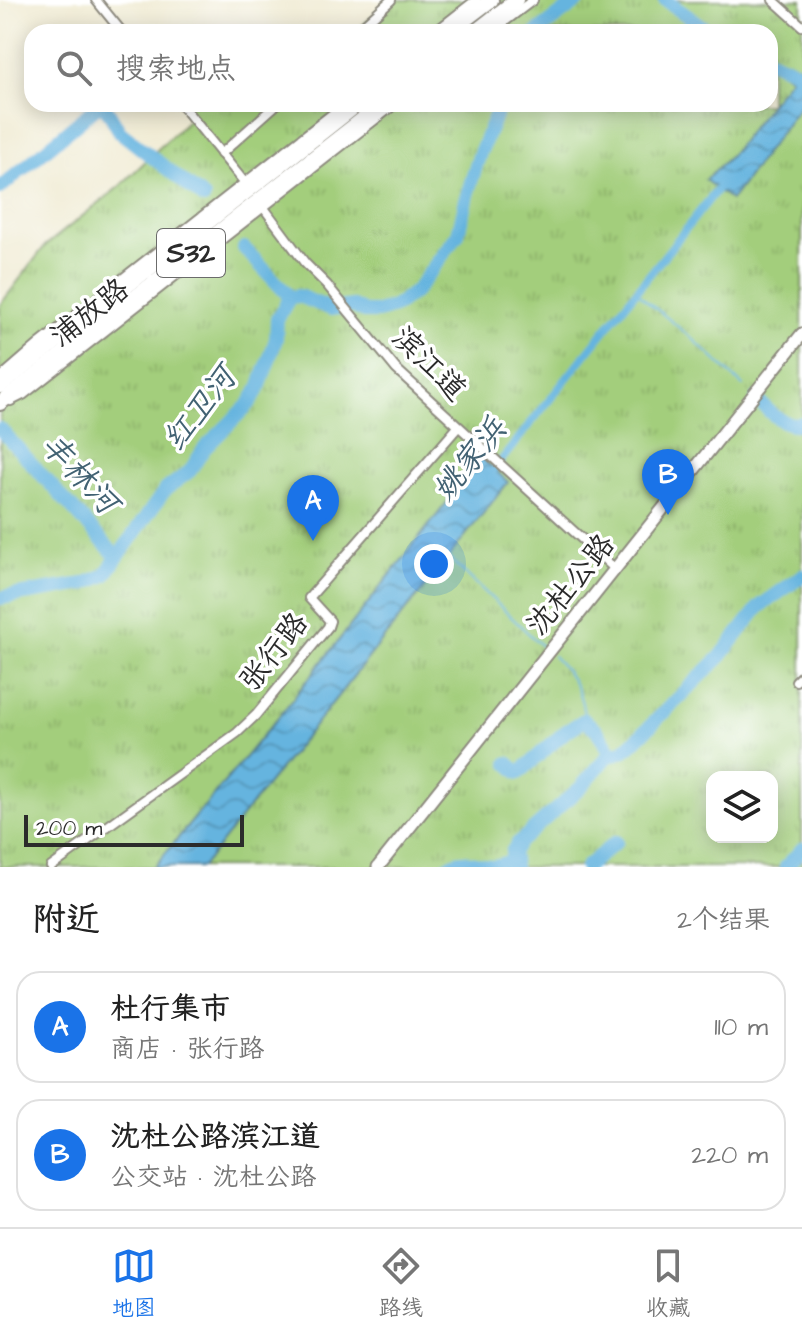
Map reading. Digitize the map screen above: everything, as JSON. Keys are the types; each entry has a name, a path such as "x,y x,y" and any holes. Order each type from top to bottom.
{"highway":[{"path":"460,24 491,0"},
{"path":"485,24 516,0"},
{"name":"S32","path":"0,386 348,112"},
{"name":"S32","path":"0,405 372,112"}],"street":[{"path":"96,0 116,24"},
{"path":"365,24 391,0"},
{"path":"445,24 476,0"},
{"path":"502,24 533,0"},
{"path":"773,0 802,26"},
{"path":"187,112 245,183"},
{"path":"221,154 268,112"},
{"name":"浦放路","path":"0,378 335,112"},
{"name":"浦放路","path":"0,405 23,395 385,112"},
{"name":"滨江道","path":"264,208 299,255 396,369 615,569"},
{"name":"沈杜公路","path":"378,867 802,334"},
{"name":"张行路","path":"51,867 237,733 256,715 328,627 330,621 327,615 309,598 458,427"}],"green space":[{"path":"391,0 802,0 802,867 0,867 0,305 45,246 120,186 191,117 187,112 778,112 778,24 364,24"}],"water":[{"path":"783,59 799,66 802,64 802,103 731,200 705,180 729,157 764,112 778,112 778,94 790,78 778,68"},
{"path":"482,458 508,482 202,867 154,867 280,715"}],"waterway":[{"name":"红卫河","path":"548,24 580,0"},
{"name":"红卫河","path":"665,0 699,24"},
{"name":"红卫河","path":"778,64 802,74"},
{"name":"丰林河","path":"0,188 90,112"},
{"name":"丰林河","path":"109,112 120,132 204,198"},
{"name":"红卫河","path":"0,598 84,584 105,575 165,490 190,471 204,449 249,404 259,388 276,339 277,319 290,297 299,296 331,309 353,306 364,312 378,312 394,307 416,291 458,234 480,153 497,112"},
{"name":"姚家浜","path":"488,477 724,181"},
{"name":"丰林河","path":"244,248 290,297"},
{"path":"636,292 743,386"},
{"path":"757,399 783,421 802,423"},
{"name":"丰林河","path":"0,429 117,557"},
{"path":"448,557 545,649"},
{"path":"514,867 512,852 518,843 580,788 607,757 625,750 634,742 721,656 759,607 802,576"},
{"path":"553,656 575,685 582,702 584,720"},
{"path":"508,763 519,773 565,732 584,720 596,729 612,754"},
{"path":"586,867 616,842"},
{"path":"786,867 802,849"},
{"path":"447,867 460,861 486,866 512,861"}],"place":[{"name":"沈杜公路滨江道","path":"668,515"},
{"name":"杜行集市","path":"313,541"}]}
